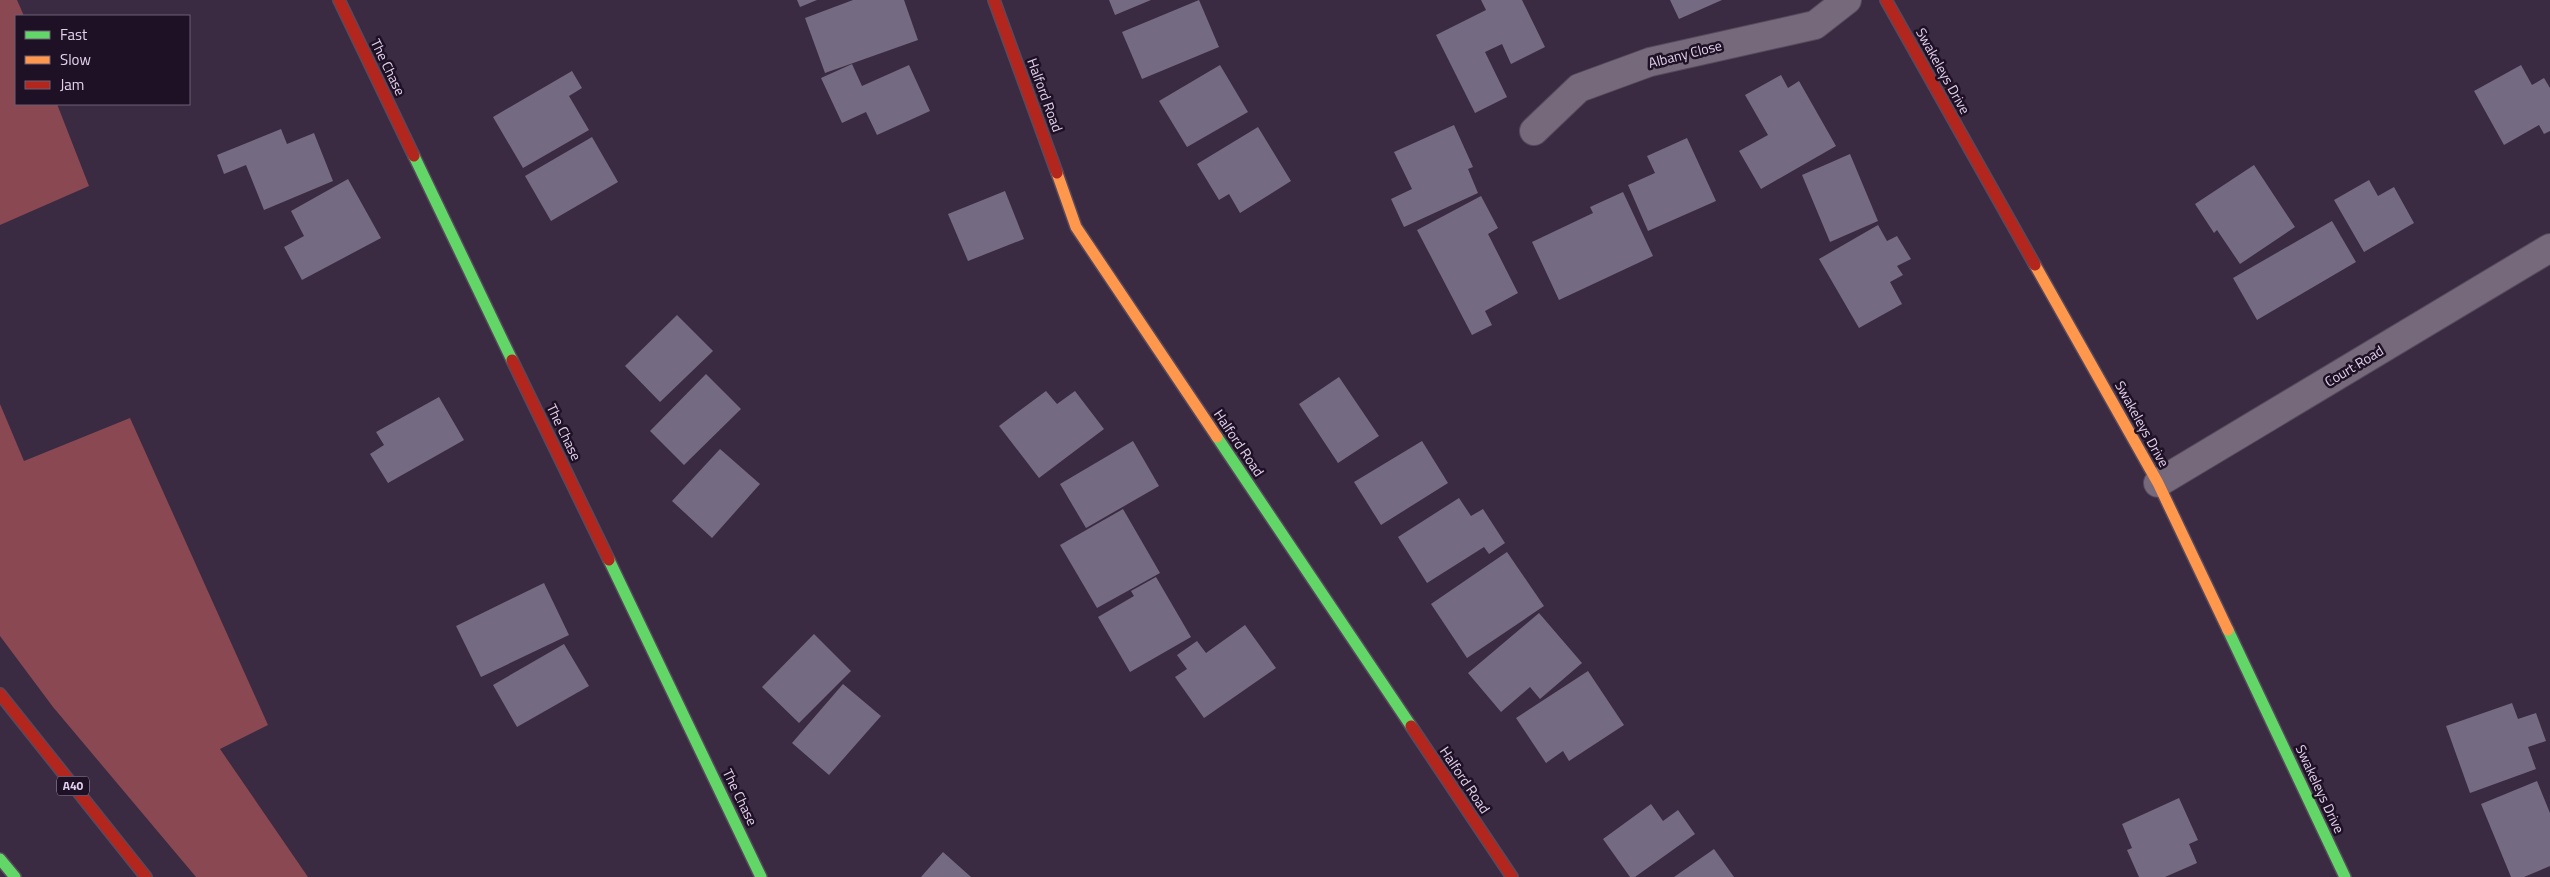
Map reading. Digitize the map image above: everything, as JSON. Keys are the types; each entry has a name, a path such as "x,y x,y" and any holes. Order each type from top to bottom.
{"main road":[{"name":"The Chase","path":"340,0 762,877"},
{"name":"Halford Road","path":"994,0 1076,227 1512,877"},
{"name":"Swakeleys Drive","path":"1886,0 2158,483 2344,877"},
{"name":"A40","path":"0,694 146,877"},
{"path":"0,859 15,877"}],"street":[{"name":"Albany Close","path":"1534,131 1579,88 1650,62 1815,25 1847,0"},
{"name":"Court Road","path":"2158,483 2550,248"}],"shaded area":[{"path":"0,0 17,0 24,15 15,15 15,105 57,105 89,186 0,225"},
{"path":"0,404 24,461 130,418 268,725 220,749 308,877 196,877 53,707 0,636"}],"building":[{"path":"797,0 817,0 800,7"},
{"path":"853,0 904,0 918,40 825,73 805,18"},
{"path":"1109,0 1151,0 1115,15"},
{"path":"1199,0 1219,47 1142,79 1122,32"},
{"path":"1481,0 1522,0 1545,47 1511,64 1502,44 1485,52 1507,97 1475,113 1436,35 1486,10"},
{"path":"1670,0 1722,0 1679,19"},
{"path":"852,64 862,86 909,65 930,111 877,135 866,112 842,123 821,78"},
{"path":"1220,65 1248,112 1187,147 1159,101"},
{"path":"2521,65 2532,85 2544,78 2550,88 2550,131 2544,134 2539,125 2504,145 2474,91"},
{"path":"572,71 582,88 569,96 589,130 523,168 493,117"},
{"path":"1781,75 1788,88 1799,81 1836,146 1761,189 1739,151 1768,135 1745,95"},
{"path":"1454,125 1473,167 1468,169 1478,193 1404,227 1391,199 1412,189 1394,152"},
{"path":"1258,127 1291,181 1240,213 1229,194 1219,200 1197,164"},
{"path":"281,129 287,144 314,133 333,181 264,210 246,165 224,174 217,155"},
{"path":"592,137 618,182 551,221 525,176"},
{"path":"1687,138 1716,201 1648,231 1628,185 1655,173 1647,156"},
{"path":"1850,154 1878,221 1830,242 1802,175"},
{"path":"2254,165 2295,227 2240,264 2217,230 2214,233 2195,204"},
{"path":"348,179 381,238 302,280 284,247 304,236 291,211"},
{"path":"2369,180 2378,196 2394,187 2414,223 2364,252 2334,200"},
{"path":"1005,191 1024,239 968,261 948,214"},
{"path":"1623,192 1653,256 1559,300 1532,242 1593,213 1590,207"},
{"path":"1481,196 1498,228 1488,234 1518,293 1485,311 1492,325 1472,335 1417,230"},
{"path":"2332,221 2356,262 2257,320 2233,278"},
{"path":"1878,225 1887,241 1897,236 1911,259 1897,266 1903,275 1890,282 1902,304 1859,328 1819,259"},
{"path":"677,315 713,351 660,402 625,366"},
{"path":"706,374 741,409 684,465 650,431"},
{"path":"1339,377 1379,436 1338,463 1299,404"},
{"path":"1046,391 1057,404 1075,391 1104,429 1039,478 999,426"},
{"path":"439,397 464,440 388,483 370,454 384,445 376,432"},
{"path":"1133,441 1159,486 1086,528 1060,484"},
{"path":"1422,441 1448,483 1381,525 1354,482"},
{"path":"720,449 760,484 712,538 672,501"},
{"path":"1459,498 1471,516 1483,509 1505,543 1489,554 1484,547 1427,583 1398,537"},
{"path":"1123,509 1160,573 1097,608 1060,545"},
{"path":"1507,552 1544,606 1467,658 1431,604"},
{"path":"1156,577 1191,637 1130,672 1098,617 1134,596 1131,591"},
{"path":"544,583 569,635 481,677 456,626"},
{"path":"1539,613 1582,663 1540,699 1530,687 1501,712 1468,673"},
{"path":"1245,625 1276,668 1204,718 1175,677 1187,669 1177,655 1197,641 1206,653"},
{"path":"814,634 851,671 799,723 762,687"},
{"path":"564,644 589,686 517,727 493,685"},
{"path":"1588,671 1624,725 1569,761 1563,751 1546,763 1516,718"},
{"path":"843,684 881,716 829,775 792,743"},
{"path":"2512,703 2518,719 2536,713 2546,741 2528,747 2536,769 2470,793 2446,726"},
{"path":"2537,781 2550,813 2550,866 2524,877 2511,877 2481,804"},
{"path":"2179,798 2198,840 2189,844 2197,863 2165,877 2139,877 2127,850 2132,848 2122,824"},
{"path":"1651,804 1663,821 1678,810 1695,834 1635,877 1630,877 1603,839"},
{"path":"1714,849 1734,877 1674,877"},
{"path":"943,852 971,877 921,877"}],"traffic: fast":[{"path":"414,156 512,360"},
{"path":"1217,437 1411,726"},
{"path":"609,560 761,877"},
{"path":"2228,630 2345,877"},
{"path":"0,859 15,877"}],"traffic: slow":[{"path":"1057,173 1076,227 1217,437"},
{"path":"2035,265 2158,483 2228,630"}],"traffic: jam":[{"path":"339,0 414,156"},
{"path":"994,0 1057,173"},
{"path":"1886,0 2035,265"},
{"path":"512,360 609,560"},
{"path":"0,694 146,877"},
{"path":"1411,726 1512,877"}]}
